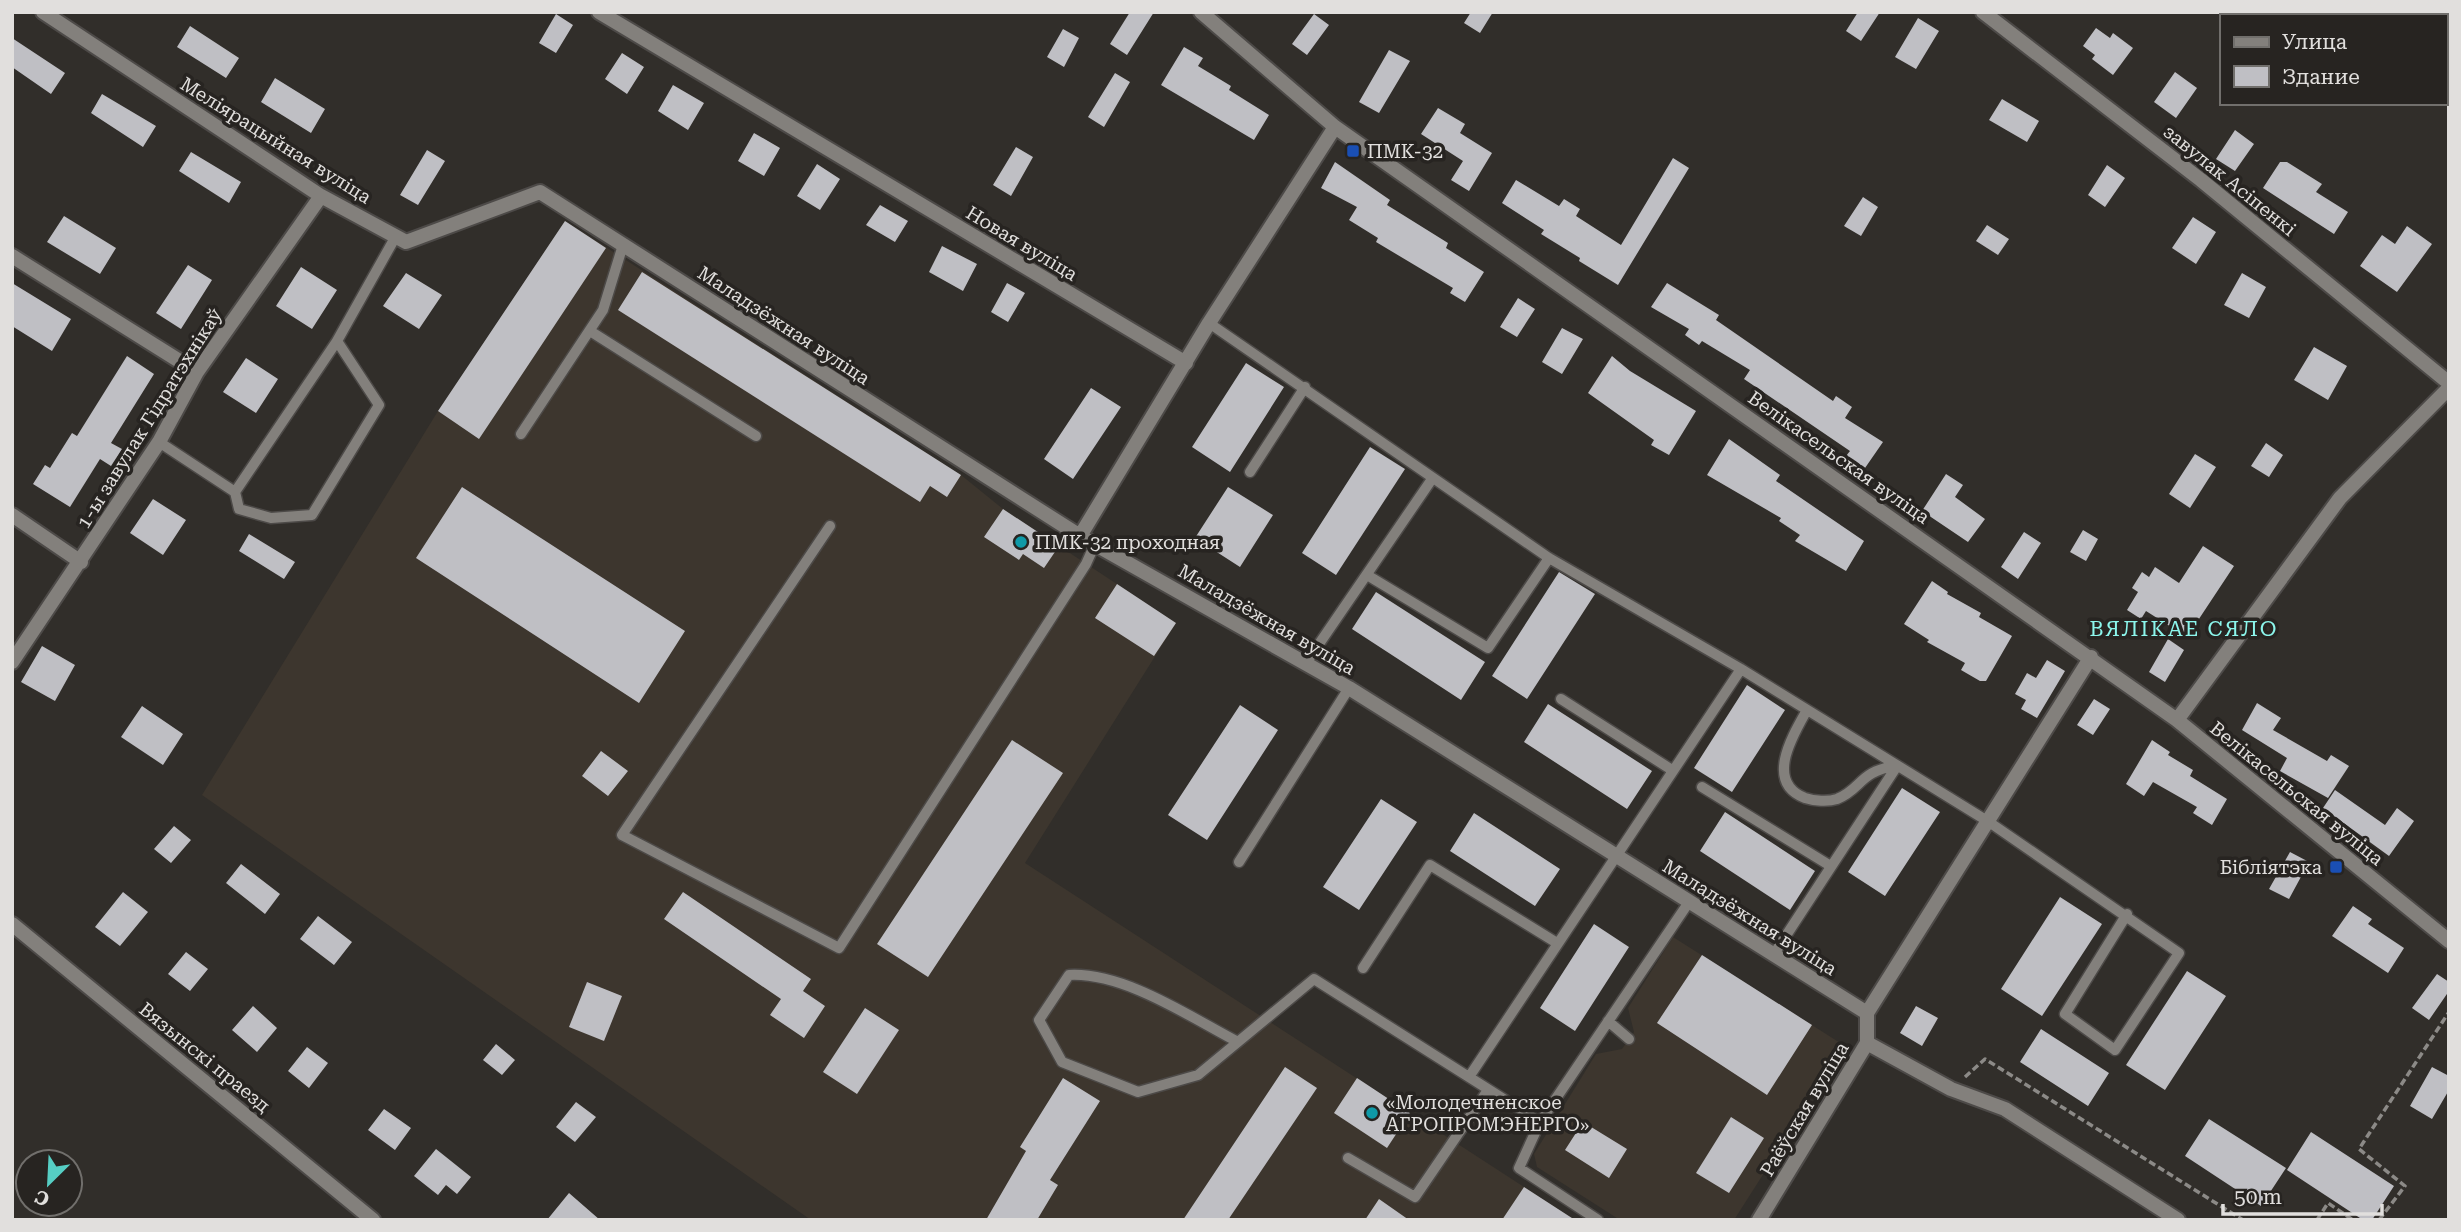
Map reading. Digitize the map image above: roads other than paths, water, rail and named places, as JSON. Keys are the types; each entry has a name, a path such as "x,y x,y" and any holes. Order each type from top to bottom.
{"street":[{"name":"Меліярацыйная вуліца","path":"43,12 321,196 396,236"},
{"name":"Новая вуліца","path":"599,12 1186,363"},
{"name":"Велікасельская вуліца","path":"1201,12 1335,127 2178,720 2449,941"},
{"name":"завулак Асіпенкі","path":"1983,12 2201,180 2449,383"},
{"path":"1080,536 1209,323 1335,127"},
{"name":"Маладзёжная вуліца","path":"396,236 406,242 540,192 1080,536 1349,688 1867,1013"},
{"name":"1-ы завулак Гідратэхнікаў","path":"12,662 159,442 197,372 321,196"},
{"path":"12,256 197,372"},
{"path":"2178,720 2340,498 2449,388"},
{"path":"12,515 81,562"},
{"path":"1867,1013 2091,657"},
{"name":"Вязынскі праезд","path":"12,924 373,1220"},
{"name":"Раёўская вуліца","path":"1759,1220 1867,1042 1867,1013"},
{"path":"1867,1042 1951,1089 2005,1109 2178,1220"}],"lane":[{"path":"235,492 337,341 396,236"},
{"path":"521,434 603,310 624,245"},
{"path":"1209,323 1549,558 1741,669 1989,822 2127,914 2179,953 2115,1050 2065,1014 2127,914"},
{"path":"590,331 756,436"},
{"path":"159,442 235,492 239,509 271,518 312,515 379,405 337,341"},
{"path":"1250,472 1305,387"},
{"path":"1306,663 1432,479"},
{"path":"830,526 622,835 839,948 1086,564 1095,544"},
{"path":"1367,575 1488,648 1549,558"},
{"path":"1469,1077 1741,669"},
{"path":"1239,862 1349,688"},
{"path":"1562,699 1672,770"},
{"path":"1807,710 1786,752 1783,768 1788,784 1796,794 1808,799 1838,799 1867,774 1897,766"},
{"path":"1774,954 1829,865 1897,766"},
{"path":"1702,787 1829,865"},
{"path":"1363,968 1430,865 1557,943"},
{"path":"1598,1220 1519,1168 1539,1122 1689,902"},
{"path":"1238,1042 1154,998 1090,974 1069,975 1039,1020 1062,1062 1138,1093 1198,1074 1238,1042 1265,1017 1314,979 1539,1122"},
{"path":"1608,1021 1629,1039"},
{"path":"1348,1158 1415,1197 1488,1090"}],"place":[{"name":"ПМК-32","path":"1353,151"},
{"name":"ПМК-32 проходная","path":"1021,542"},
{"name":"Бібліятэка","path":"2336,867"},
{"name":"«Молодечненское АГРОПРОМЭНЕРГО»","path":"1372,1113"}],"district":[{"name":"ВЯЛІКАЕ СЯЛО","path":"2184,629"}]}
